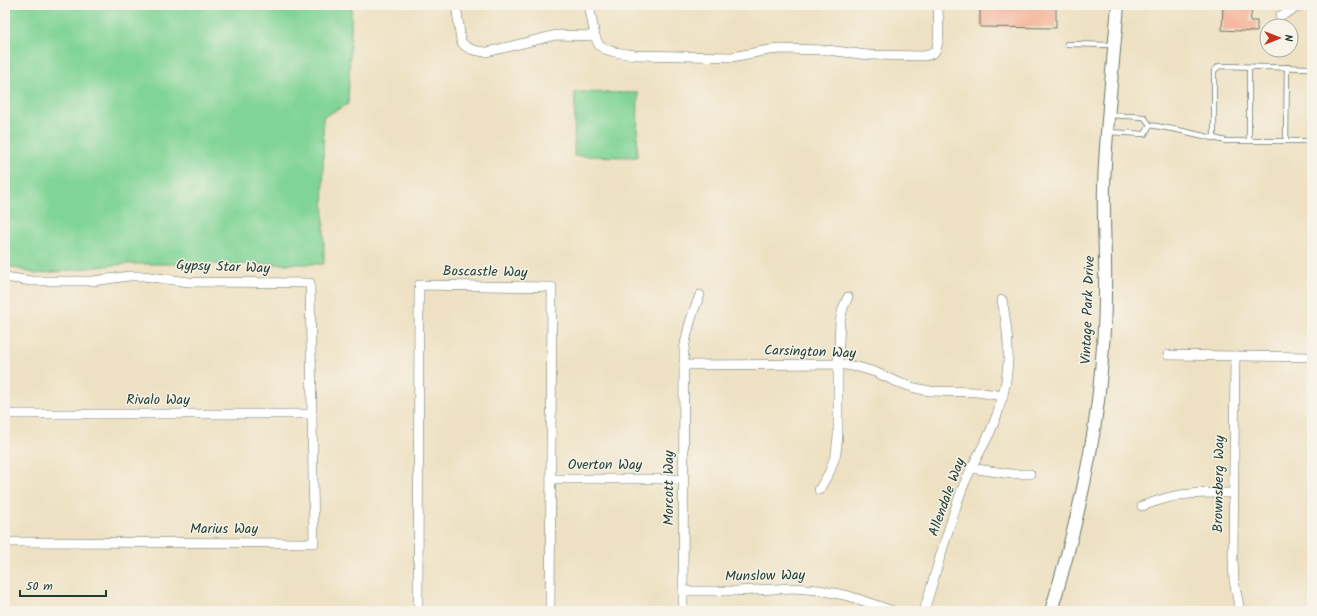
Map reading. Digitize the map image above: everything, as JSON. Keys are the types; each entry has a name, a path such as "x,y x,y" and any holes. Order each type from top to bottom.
{"street":[{"path":"456,5 461,41 469,49 476,51 487,52 556,35 594,36"},
{"path":"589,5 594,36 600,46 609,50 636,55 732,57 769,50 827,50 868,55 930,55 935,50 938,43 938,5"},
{"name":"Vintage Park Drive","path":"1051,611 1066,564 1079,510 1090,456 1098,401 1103,346 1105,291 1104,188 1108,115 1118,5"},
{"path":"1280,16 1296,8 1297,5"},
{"name":"Gypsy Star Way","path":"5,277 39,282 93,282 115,278 143,276 189,282 310,283 312,414"},
{"name":"Boscastle Way","path":"418,611 419,285 552,287 550,611"},
{"name":"Morcott Way","path":"683,611 684,364 687,331 692,313 700,295"},
{"path":"819,490 830,471 836,453 838,436 838,364 840,321 843,308 848,297"},
{"name":"Allendale Way","path":"924,611 970,468 990,431 1003,396 1008,368 1009,346 1007,324 1002,300"},
{"path":"1168,355 1312,357"},
{"name":"Brownsberg Way","path":"1235,356 1232,559 1234,581 1240,611"},
{"name":"Carsington Way","path":"684,364 838,364 858,367 875,372 897,382 930,391 977,392 1003,396"},
{"name":"Rivalo Way","path":"5,414 312,414"},
{"name":"Marius Way","path":"5,542 314,543 312,414"},
{"path":"970,468 1011,474 1030,474"},
{"name":"Overton Way","path":"551,479 683,479"},
{"path":"1142,506 1180,495 1200,493 1233,493"},
{"name":"Munslow Way","path":"683,591 736,591 793,588 819,590 849,596 893,611"}],"lane":[{"path":"1067,44 1115,45"},
{"path":"1214,138 1214,71 1219,66 1312,68"},
{"path":"1249,141 1250,67"},
{"path":"1286,141 1287,67"},
{"path":"1108,115 1144,117 1150,126 1178,130 1226,141 1312,141"},
{"path":"1107,132 1145,134 1150,126"}],"green space":[{"path":"5,5 352,5 348,104 323,117 324,264 123,264 36,274 5,265"},
{"path":"575,92 638,93 637,157 574,156"}],"building":[{"path":"980,5 1056,5 1056,28 980,27"},
{"path":"1223,5 1253,5 1250,21 1257,21 1257,32 1222,30"}]}
